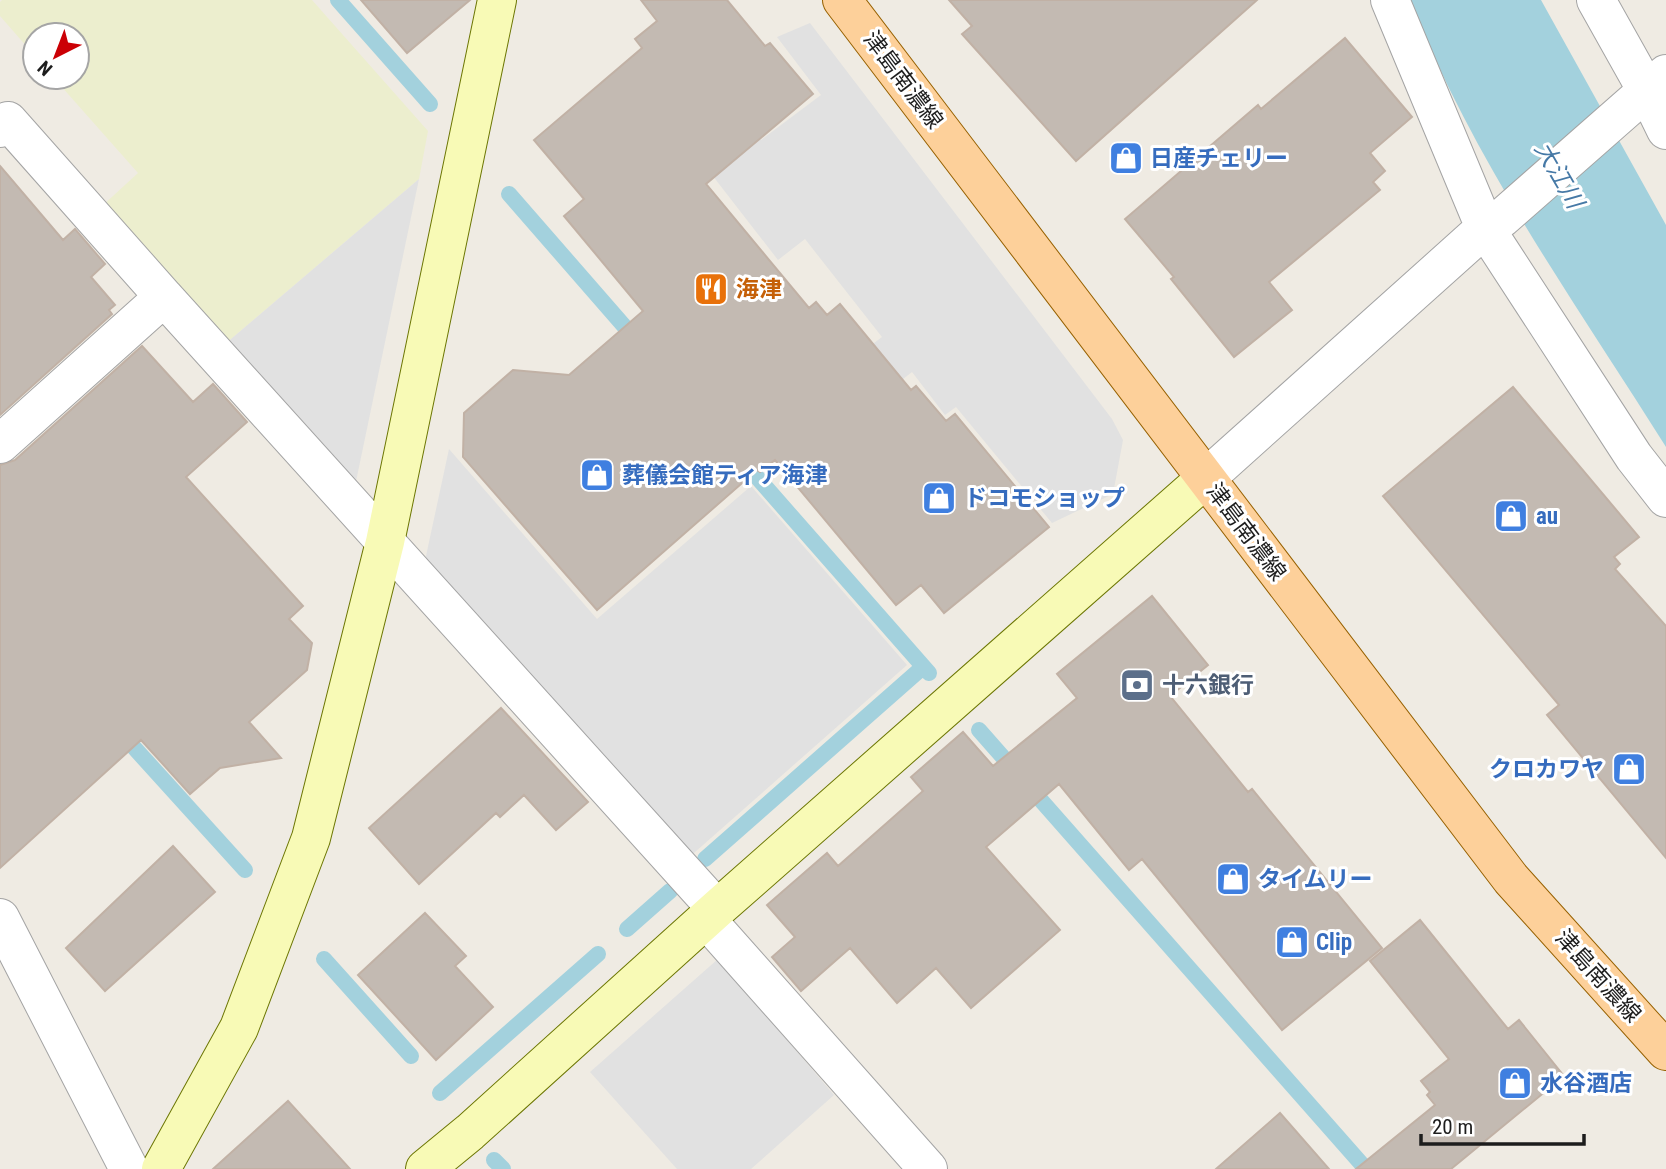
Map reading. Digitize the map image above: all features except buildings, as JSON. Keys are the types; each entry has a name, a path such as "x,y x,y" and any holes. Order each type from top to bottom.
{"main road":[{"name":"津島南濃線","path":"842,0 1511,879 1666,1051"}],"street":[{"path":"161,1169 239,1028 311,838 386,542 497,0"},
{"path":"1390,0 1494,223 1634,457 1666,498"},
{"path":"1596,0 1666,130"},
{"path":"425,1169 1646,91"},
{"path":"0,128 8,121 386,542 711,914 928,1169"},
{"path":"0,444 164,296"},
{"path":"0,918 129,1169"}],"green space":[{"path":"312,0 428,131 419,179 224,345 101,207 138,173 65,91 91,91 91,21 21,21 21,40 0,16 0,2"}],"shaded area":[{"path":"810,23 1112,419 1123,440 1113,494 1052,523 956,407 945,415 912,372 898,383 870,346 882,337 805,239 778,260 702,162 749,126 761,140 821,95 777,37"},
{"path":"419,179 354,491 224,345"},
{"path":"449,449 597,619 751,486 907,665 686,860 423,570"},
{"path":"718,959 834,1095 751,1169 677,1169 590,1072"}],"water":[{"name":"大江川","path":"1410,0 1541,0 1666,225 1666,447 1527,230 1464,117"}],"waterway":[{"path":"338,0 430,104"},
{"path":"509,194 638,342"},
{"path":"741,459 929,673"},
{"path":"705,859 923,667"},
{"path":"979,730 1366,1169"},
{"path":"120,732 245,870"},
{"path":"627,929 670,891"},
{"path":"440,1093 598,954"},
{"path":"324,959 411,1056"},
{"path":"494,1160 503,1169"}],"place":[{"name":"日産チェリー","path":"1126,158"},
{"name":"海津","path":"711,289"},
{"name":"葬儀会館ティア海津","path":"597,475"},
{"name":"ドコモショップ","path":"939,498"},
{"name":"au","path":"1511,516"},
{"name":"十六銀行","path":"1137,685"},
{"name":"クロカワヤ","path":"1629,769"},
{"name":"タイムリー","path":"1233,879"},
{"name":"Clip","path":"1292,942"},
{"name":"水谷酒店","path":"1515,1083"}]}
